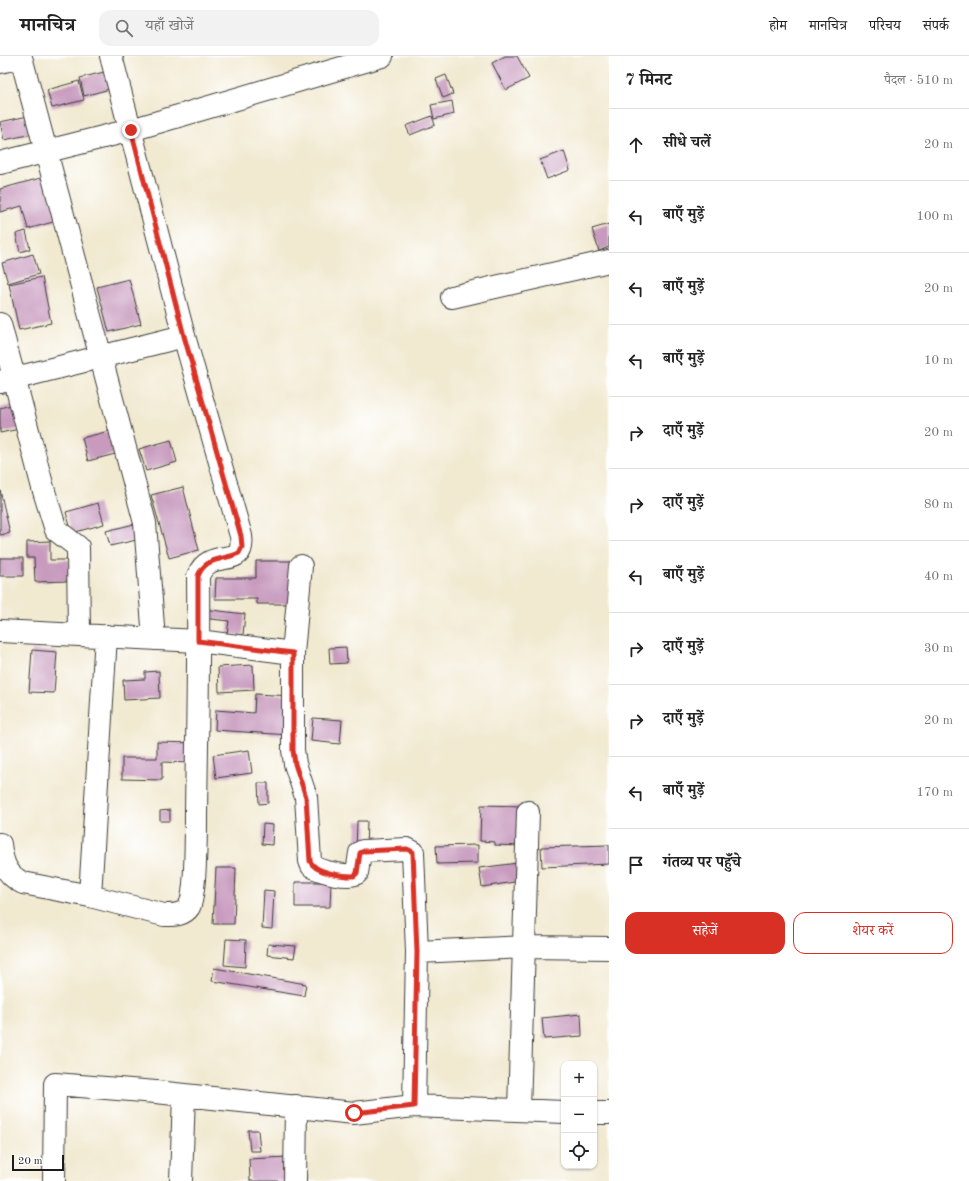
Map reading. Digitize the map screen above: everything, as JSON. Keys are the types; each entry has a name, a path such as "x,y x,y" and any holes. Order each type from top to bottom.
{"street":[{"path":"0,844 7,872 13,878 23,883 90,896 164,915 183,913 188,908 192,899 196,844 198,576 201,568 209,561 239,553 242,547 239,528 184,336 111,56"},
{"path":"0,163 131,130 382,56"},
{"path":"0,62 21,57 145,523 154,639"},
{"path":"452,297 609,261"},
{"path":"0,324 8,380 56,530 78,547 79,635"},
{"path":"8,380 184,336"},
{"path":"301,566 293,653 293,750 295,764 306,797 310,861 312,866 321,871 351,876 357,873 360,853 364,851 407,849 412,851 417,952 414,1106"},
{"path":"0,631 198,641 293,653"},
{"path":"90,896 106,636"},
{"path":"519,1110 528,812"},
{"path":"417,952 524,947 609,948"},
{"path":"54,1181 55,1084 184,1095 354,1113 414,1106 561,1112"},
{"path":"181,1181 184,1095"},
{"path":"295,1181 296,1106"},
{"path":"597,1113 609,1113"}],"building":[{"path":"505,56 517,56 529,78 506,90 492,63"},
{"path":"112,70 117,87 84,96 80,78"},
{"path":"446,75 453,94 443,98 436,79"},
{"path":"79,81 84,100 52,108 47,90"},
{"path":"452,101 454,114 434,119 431,105"},
{"path":"33,115 37,133 4,140 0,122"},
{"path":"432,116 435,125 410,135 406,126"},
{"path":"564,151 570,170 547,179 540,160"},
{"path":"48,176 60,220 28,229 22,206 0,212 0,189"},
{"path":"609,224 609,247 599,251 592,229"},
{"path":"26,231 30,249 20,252 16,234"},
{"path":"33,254 39,274 8,283 2,263"},
{"path":"42,277 51,323 19,330 9,284"},
{"path":"129,279 141,324 109,332 97,287"},
{"path":"18,403 24,428 0,433 0,408"},
{"path":"113,430 119,453 88,461 82,438"},
{"path":"171,440 177,462 146,471 139,449"},
{"path":"183,487 199,550 169,558 151,495"},
{"path":"0,490 10,533 0,535"},
{"path":"98,503 104,524 72,533 66,512"},
{"path":"138,523 141,539 110,546 106,531"},
{"path":"50,541 50,560 70,560 70,581 35,582 34,558 27,558 27,542"},
{"path":"0,558 23,558 23,576 0,576"},
{"path":"256,561 292,561 295,604 257,604 257,599 215,599 216,578 256,578"},
{"path":"203,609 245,614 243,635 227,634 229,621 202,618"},
{"path":"346,647 347,663 330,664 329,648"},
{"path":"32,650 57,652 54,693 29,692"},
{"path":"253,665 254,690 219,692 218,667"},
{"path":"159,671 160,698 124,700 123,680 145,679 145,672"},
{"path":"255,694 292,696 289,735 215,730 216,710 254,713"},
{"path":"313,718 342,720 340,744 311,741"},
{"path":"157,742 194,743 193,763 162,762 162,780 122,779 122,758 157,758"},
{"path":"249,750 252,773 216,778 213,755"},
{"path":"258,783 268,783 268,803 259,804"},
{"path":"481,805 522,806 521,846 495,845 495,842 480,841"},
{"path":"170,810 170,821 160,821 160,811"},
{"path":"357,821 367,821 365,880 355,880"},
{"path":"263,824 273,825 272,845 262,844"},
{"path":"478,845 478,863 437,864 436,846"},
{"path":"609,845 609,864 542,867 541,847"},
{"path":"518,863 521,881 482,887 479,868"},
{"path":"216,868 236,868 234,924 213,924"},
{"path":"295,882 331,882 330,907 295,907"},
{"path":"264,890 274,891 272,929 262,928"},
{"path":"226,939 246,940 245,967 224,965"},
{"path":"268,944 296,946 294,958 267,955"},
{"path":"214,968 306,984 304,996 212,981"},
{"path":"581,1014 582,1036 544,1039 542,1018"},
{"path":"248,1130 258,1130 260,1151 250,1151"},
{"path":"287,1157 289,1181 250,1181 249,1159"}],"route":[{"path":"131,130 184,336 241,536 242,547 239,553 223,559 209,561 201,568 198,576 198,641 293,653 293,750 295,764 306,797 310,861 312,866 321,871 354,876 357,873 360,853 366,850 410,849 413,852 417,952 414,1106 354,1113"}]}
